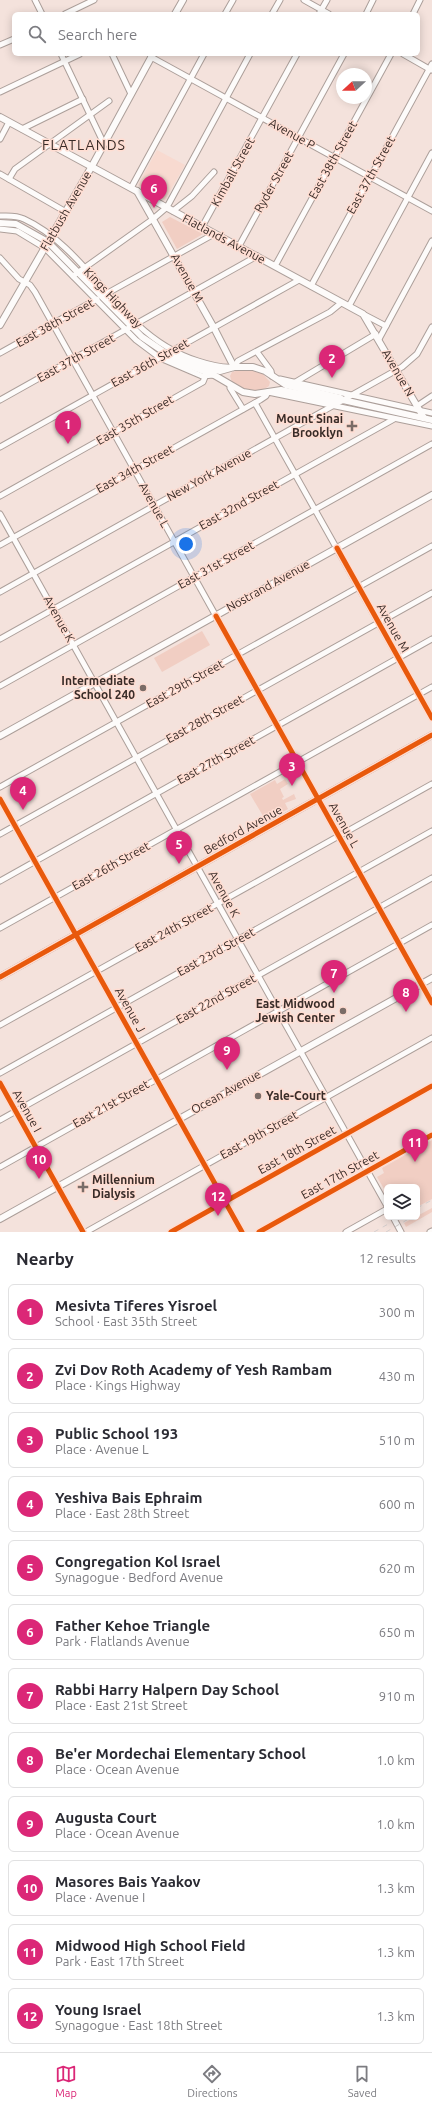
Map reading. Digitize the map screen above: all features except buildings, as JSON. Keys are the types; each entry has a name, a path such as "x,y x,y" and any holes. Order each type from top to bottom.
{"main road":[{"path":"176,12 183,0"},
{"name":"Flatbush Avenue","path":"0,324 66,212 152,56"},
{"name":"Flatlands Avenue","path":"0,117 363,314"},
{"name":"Avenue M","path":"137,191 234,366"},
{"name":"Kings Highway","path":"0,223 16,224 46,245 75,274 101,296 146,341 167,354 214,370 223,371 234,366 253,367 286,385 343,400 424,418 431,424"},
{"name":"Avenue N","path":"363,314 424,418"},
{"name":"Kings Highway","path":"167,354 169,358 214,375 238,390 250,394 286,390 334,401 343,400"},
{"path":"230,385 229,375 234,366"},
{"path":"268,392 271,387 272,376"},
{"name":"Nostrand Avenue","path":"0,736 432,495"},
{"name":"Bedford Avenue","path":"0,977 432,735"},
{"name":"Ocean Avenue","path":"0,1219 432,978"}],"street":[{"path":"35,0 41,12"},
{"path":"69,12 94,0"},
{"path":"226,12 233,0"},
{"path":"273,12 280,0"},
{"path":"304,0 320,12 327,0"},
{"path":"367,12 374,0"},
{"path":"414,12 420,0"},
{"path":"0,45 12,40"},
{"path":"62,56 104,144"},
{"path":"0,92 76,56"},
{"path":"113,56 131,94"},
{"name":"Avenue P","path":"152,56 190,79 432,211"},
{"path":"131,188 203,56"},
{"path":"75,274 153,219 167,207 249,56"},
{"name":"Kimball Street","path":"202,227 296,56"},
{"name":"Ryder Street","path":"239,246 343,56"},
{"name":"East 38th Street","path":"275,266 390,56"},
{"path":"407,56 431,67"},
{"name":"East 37th Street","path":"311,286 431,67"},
{"path":"22,129 83,99"},
{"path":"9,179 14,169 109,101"},
{"path":"0,139 10,122"},
{"path":"348,306 432,153"},
{"path":"173,211 192,196 214,172"},
{"path":"0,174 66,212"},
{"name":"Kings Highway","path":"0,216 23,218 51,236 84,268 101,296"},
{"name":"Kings Highway","path":"0,230 16,231 46,245"},
{"name":"East 38th Street","path":"0,353 214,234"},
{"path":"294,383 377,337 386,326 432,241"},
{"name":"East 37th Street","path":"0,400 257,256"},
{"name":"Avenue L","path":"0,258 19,279 30,285 432,1003"},
{"name":"East 36th Street","path":"0,447 299,280"},
{"path":"234,366 238,361 330,312 341,303"},
{"name":"Flatlands Avenue","path":"363,314 386,326"},
{"name":"Kings Highway","path":"132,327 174,350 202,362 224,367 234,366"},
{"name":"Kings Highway","path":"132,327 136,340 160,358 204,377"},
{"path":"397,370 408,363 417,354 432,327"},
{"path":"257,352 271,371 272,376"},
{"name":"New York Avenue","path":"0,592 397,370"},
{"path":"204,377 214,375"},
{"name":"Kings Highway","path":"272,376 294,383 418,408 432,413"},
{"name":"East 35th Street","path":"0,496 204,382 204,377"},
{"path":"230,385 230,388 243,409"},
{"name":"Kings Highway","path":"268,392 394,419 431,424"},
{"name":"East 34th Street","path":"0,545 266,396 268,392"},
{"path":"418,408 432,396"},
{"name":"Avenue M","path":"255,402 432,718"},
{"name":"East 32nd Street","path":"0,639 394,419"},
{"path":"431,424 432,432"},
{"name":"East 31st Street","path":"0,686 432,444"},
{"name":"Avenue K","path":"0,514 384,1202"},
{"name":"East 29th Street","path":"0,787 432,546"},
{"name":"East 28th Street","path":"0,834 432,593"},
{"name":"East 27th Street","path":"0,881 432,639"},
{"name":"East 26th Street","path":"0,928 432,686"},
{"name":"East 24th Street","path":"0,1026 432,784"},
{"name":"Avenue J","path":"0,799 242,1232"},
{"name":"East 23rd Street","path":"0,1073 432,831"},
{"name":"East 22nd Street","path":"0,1120 432,878"},
{"name":"East 21st Street","path":"0,1166 432,925"},
{"name":"East 19th Street","path":"84,1232 432,1038"},
{"name":"Avenue I","path":"0,1083 84,1232"},
{"name":"East 18th Street","path":"171,1232 432,1086"},
{"name":"East 17th Street","path":"258,1232 432,1135"},
{"path":"346,1232 384,1210"},
{"path":"395,1220 401,1232"}],"shaded area":[{"path":"157,150 185,165 165,200 138,185"},
{"path":"170,217 203,234 177,249 162,222"},
{"path":"247,368 262,373 270,382 269,386 264,389 253,391 241,389 236,386 230,376 232,372"},
{"path":"202,631 210,645 162,672 154,658"},
{"path":"285,779 288,784 280,789 284,797 282,798 283,800 294,794 296,799 285,803 288,809 266,821 250,794 275,780 277,784"},
{"path":"432,1140 432,1199 420,1205 420,1184 384,1184 384,1189 377,1177 384,1173 382,1168"},
{"path":"432,1208 432,1212 420,1219 420,1214"},
{"path":"410,1220 418,1220 406,1227 404,1223"}],"railway":[{"path":"420,1206 432,1200"},
{"path":"386,1232 407,1220"},
{"path":"374,1232 390,1223"}],"cycle path":[{"path":"337,548 432,718"},
{"path":"216,616 432,1003"},
{"path":"0,977 432,735"},
{"path":"0,799 242,1232"},
{"path":"0,1083 83,1232"},
{"path":"171,1232 432,1086"},
{"path":"259,1232 432,1135"}],"place":[{"name":"Father Kehoe Triangle","path":"154,208"},
{"name":"Zvi Dov Roth Academy of Yesh Rambam","path":"332,378"},
{"name":"Mount Sinai Brooklyn","path":"352,426"},
{"name":"Mesivta Tiferes Yisroel","path":"68,444"},
{"name":"Intermediate School 240","path":"143,688"},
{"name":"Public School 193","path":"292,786"},
{"name":"Yeshiva Bais Ephraim","path":"23,810"},
{"name":"Congregation Kol Israel","path":"179,864"},
{"name":"Rabbi Harry Halpern Day School","path":"334,993"},
{"name":"East Midwood Jewish Center","path":"343,1011"},
{"name":"Be'er Mordechai Elementary School","path":"406,1012"},
{"name":"Augusta Court","path":"227,1070"},
{"name":"Yale-Court","path":"258,1096"},
{"name":"Midwood High School Field","path":"415,1162"},
{"name":"Masores Bais Yaakov","path":"39,1179"},
{"name":"Millennium Dialysis","path":"83,1187"},
{"name":"Young Israel","path":"218,1216"}],"district":[{"name":"FLATLANDS","path":"84,145"}]}
